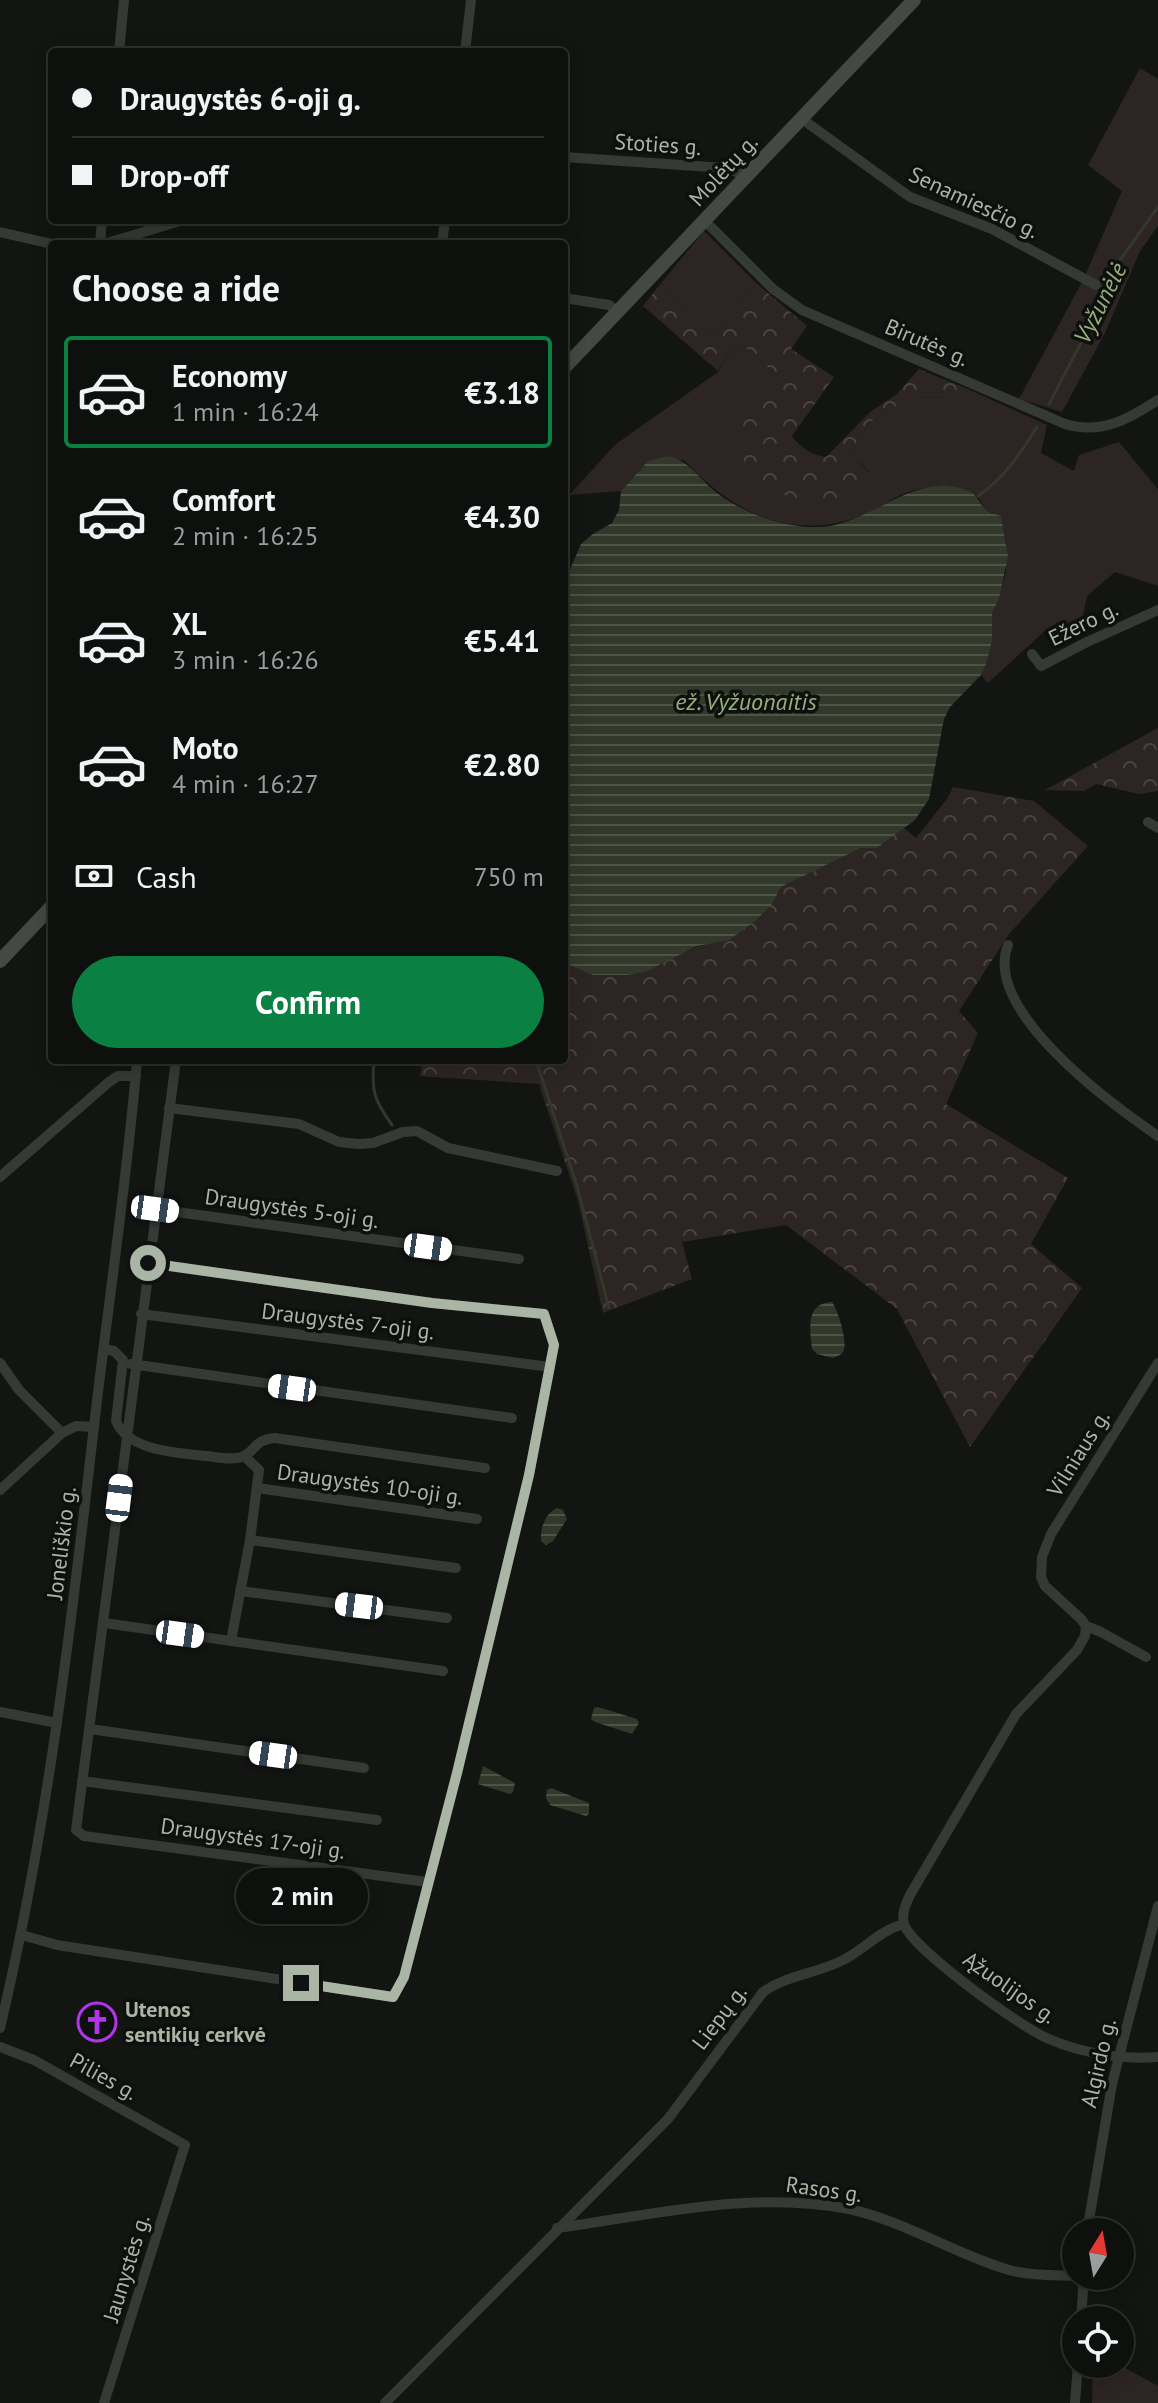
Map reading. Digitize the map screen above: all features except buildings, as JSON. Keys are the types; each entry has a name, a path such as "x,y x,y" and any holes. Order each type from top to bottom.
{"street":[{"path":"119,48 124,0"},
{"path":"465,48 471,0"},
{"name":"Molėtų g.","path":"568,364 914,0"},
{"name":"Senamiesčio g.","path":"802,119 910,197 992,229 1096,285"},
{"name":"Stoties g.","path":"568,157 725,168 748,176"},
{"name":"Birutės g.","path":"705,221 773,289 802,310 1065,424 1103,428 1135,415 1158,400"},
{"path":"116,240 170,224"},
{"path":"0,232 48,243"},
{"path":"568,299 609,305 618,312"},
{"name":"Ežero g.","path":"1032,654 1041,666 1158,610"},
{"path":"0,961 48,910"},
{"path":"1008,945 1003,956 1003,969 1022,1014 1082,1080 1158,1136"},
{"name":"Joneliškio g.","path":"0,2028 22,1935 57,1723 82,1546 137,1064"},
{"path":"175,1064 82,1781 377,1820"},
{"path":"0,1177 109,1082 118,1076 136,1076"},
{"path":"169,1108 299,1124 339,1142 358,1144 417,1131 448,1148 557,1171"},
{"name":"Draugystės 5-oji g.","path":"155,1209 519,1259"},
{"path":"22,1935 57,1945 393,1997 404,1977 457,1773 529,1475 550,1367 554,1345 544,1314 432,1303 148,1263"},
{"name":"Draugystės 7-oji g.","path":"141,1314 550,1367"},
{"path":"104,1349 114,1351 135,1366 512,1418"},
{"path":"123,1360 116,1421 126,1435 160,1451 230,1458 244,1456 260,1440 275,1438 485,1468"},
{"path":"0,1363 19,1390 62,1433"},
{"name":"Vilniaus g.","path":"1086,1626 1045,1586 1040,1567 1051,1534 1158,1363"},
{"path":"0,1490 62,1433 76,1426 94,1427"},
{"path":"231,1641 250,1540 259,1470 244,1456"},
{"name":"Draugystės 10-oji g.","path":"257,1488 477,1519"},
{"path":"250,1540 456,1568"},
{"path":"240,1591 447,1618"},
{"path":"104,1623 443,1671"},
{"path":"904,1924 903,1913 910,1895 1016,1714 1077,1650 1085,1636 1086,1626 1146,1657"},
{"path":"0,1712 57,1723"},
{"path":"90,1729 364,1768"},
{"name":"Draugystės 17-oji g.","path":"82,1781 76,1830 84,1836 427,1882"},
{"name":"Algirdo g.","path":"1089,2218 1118,2057 1158,1906"},
{"name":"Ąžuolijos g.","path":"904,1924 925,1950 1030,2029 1058,2043 1118,2057 1158,2057"},
{"name":"Liepų g.","path":"385,2403 668,2119 763,1992 779,1981 807,1975 845,1960 884,1931 904,1924"},
{"name":"Pilies g.","path":"0,2047 34,2060 185,2145"},
{"name":"Jaunystės g.","path":"104,2403 185,2145"},
{"name":"Rasos g.","path":"557,2228 737,2203 785,2201 851,2210 1007,2269 1062,2275"},
{"path":"1075,2403 1077,2378"}],"green space":[{"path":"1140,68 1158,79 1158,226 1140,251 1105,333 1062,412 1019,399 1083,280 1122,191 1088,165"},
{"path":"704,231 756,283 713,334 661,283"},
{"path":"661,283 713,334 756,283 807,326 791,349 834,377 792,436 816,455 826,457 870,412 897,394 919,369 970,390 956,398 911,397 870,422 853,448 854,458 877,480 874,488 824,504 792,499 761,482 745,465 738,433 739,419 780,378 745,347 735,345 718,371 643,306"},
{"path":"735,345 745,347 780,378 738,433 870,472 854,458 853,448 870,422 911,397 955,398 970,390 1047,425 1041,453 1074,471 1079,455 1119,442 1158,489 1158,586 1115,572 1087,596 1082,621 1047,629 988,683 981,675 992,641 992,613 1006,573 1006,544 1001,517 985,510 978,496 946,488 926,488 905,493 871,512 840,522 815,526 790,524 745,509 724,496 684,460 648,461 621,491 569,495 616,444 718,372"},
{"path":"1158,728 1158,791 1139,794 1096,784 1084,791 1045,790"},
{"path":"953,787 1034,801 1088,846 1009,934 959,1011 978,1033 946,1104 1068,1178 1031,1244 1082,1288 970,1447 897,1309 786,1225 682,1242 692,1279 603,1313 578,1201 539,1084 420,1076 422,1064 568,1064 568,965 593,975 674,956 708,943 772,904 781,887 861,848 877,848 904,828 916,838"},
{"path":"1134,2373 1158,2386 1158,2403 1092,2403 1093,2378 1134,2378"}],"water":[{"name":"ež. Vyžuonaitis","path":"669,456 677,459 739,507 777,522 803,526 835,525 929,487 948,486 968,491 986,510 1001,516 1008,557 999,598 992,613 992,641 986,664 981,675 950,707 944,719 929,799 915,820 877,848 861,848 781,887 772,904 729,940 697,946 645,972 593,975 568,965 568,574 581,544 612,523 619,510 621,491 648,461"},
{"path":"832,1302 845,1345 842,1353 833,1358 817,1354 812,1349 810,1326 817,1307"},
{"path":"557,1508 563,1510 567,1519 553,1541 546,1545 541,1541 542,1526"},
{"path":"594,1708 637,1719 639,1723 632,1734 595,1722 591,1719"},
{"path":"483,1766 515,1783 513,1792 510,1794 478,1784"},
{"path":"551,1788 589,1803 589,1814 586,1816 550,1805 546,1798 547,1790"}],"waterway":[{"name":"Vyžunėlė","path":"1049,404 1093,320 1118,263 1158,207"},
{"name":"Vyžunėlė","path":"978,496 1004,473 1037,427"},
{"path":"374,1064 375,1095 392,1125"},
{"path":"537,1064 577,1186 609,1308"}],"place":[{"name":"Utenos sentikių cerkvė","path":"97,2022"}],"route":[{"path":"148,1263 432,1303 544,1314 554,1345 529,1475 404,1977 393,1997 301,1983"}]}
